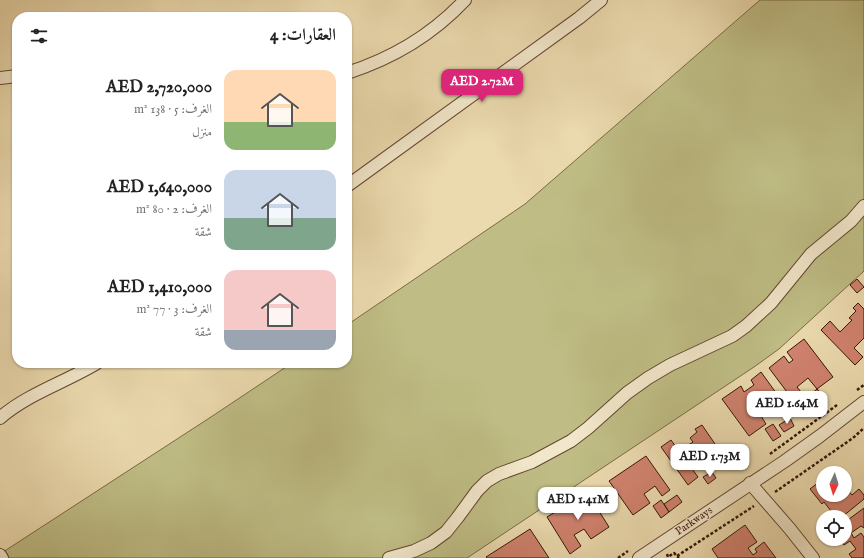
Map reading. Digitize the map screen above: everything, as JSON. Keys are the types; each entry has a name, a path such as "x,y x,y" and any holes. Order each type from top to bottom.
{"street":[{"path":"352,71 376,62 403,48 442,21 465,0"},
{"path":"352,182 572,23 601,0"},
{"path":"0,78 12,77"},
{"path":"389,558 414,551 431,543 446,532 477,491 487,481 499,474 532,462 571,441 648,378 670,365 732,336 746,326 771,303 811,254 851,222 864,206"},
{"path":"0,409 15,405 89,368"},
{"name":"Parkways","path":"639,558 820,436 864,402"},
{"path":"0,418 15,405"},
{"path":"750,483 813,558"}],"shaded area":[{"path":"760,0 864,0 864,271 779,349 467,558 0,558 0,554 284,368 352,368 352,322 525,204"}],"building":[{"path":"857,279 864,287 857,293 850,285"},
{"path":"858,303 864,309 864,338 854,348 863,357 855,365 821,330 830,321 840,332 852,320 849,318 856,311 853,308"},
{"path":"804,339 833,377 817,389 808,378 797,387 805,397 796,404 769,368 784,356 789,363 793,360 787,352"},
{"path":"761,372 787,408 776,416 770,406 759,413 766,424 749,436 722,399 741,386 744,392 754,385 751,380"},
{"path":"817,389 827,400 809,416 803,410 814,400 810,395"},
{"path":"790,418 794,426 784,432 779,425"},
{"path":"773,424 781,436 773,441 765,429"},
{"path":"702,425 724,457 709,467 703,457 690,466 698,477 688,485 661,447 671,440 679,451 693,442 690,438 697,432 695,429"},
{"path":"646,456 670,490 662,496 655,486 644,494 650,503 633,515 609,481"},
{"path":"712,472 716,478 708,484 703,477"},
{"path":"816,484 816,496 810,489"},
{"path":"859,489 864,495 864,499 851,510 830,510 824,502 852,502 852,495"},
{"path":"587,492 609,527 591,539 584,529 574,535 581,546 570,554 547,517"},
{"path":"677,495 682,502 669,512 664,504"},
{"path":"661,500 669,512 661,518 653,506"},
{"path":"864,508 864,528 861,526 852,532 852,517"},
{"path":"745,525 757,542 748,548 753,555 757,552 755,549 764,542 776,558 718,558 712,549"},
{"path":"530,529 549,558 486,557"},
{"path":"861,533 864,537 864,558 852,558 849,554 856,549 852,544 852,535 854,538"}]}
